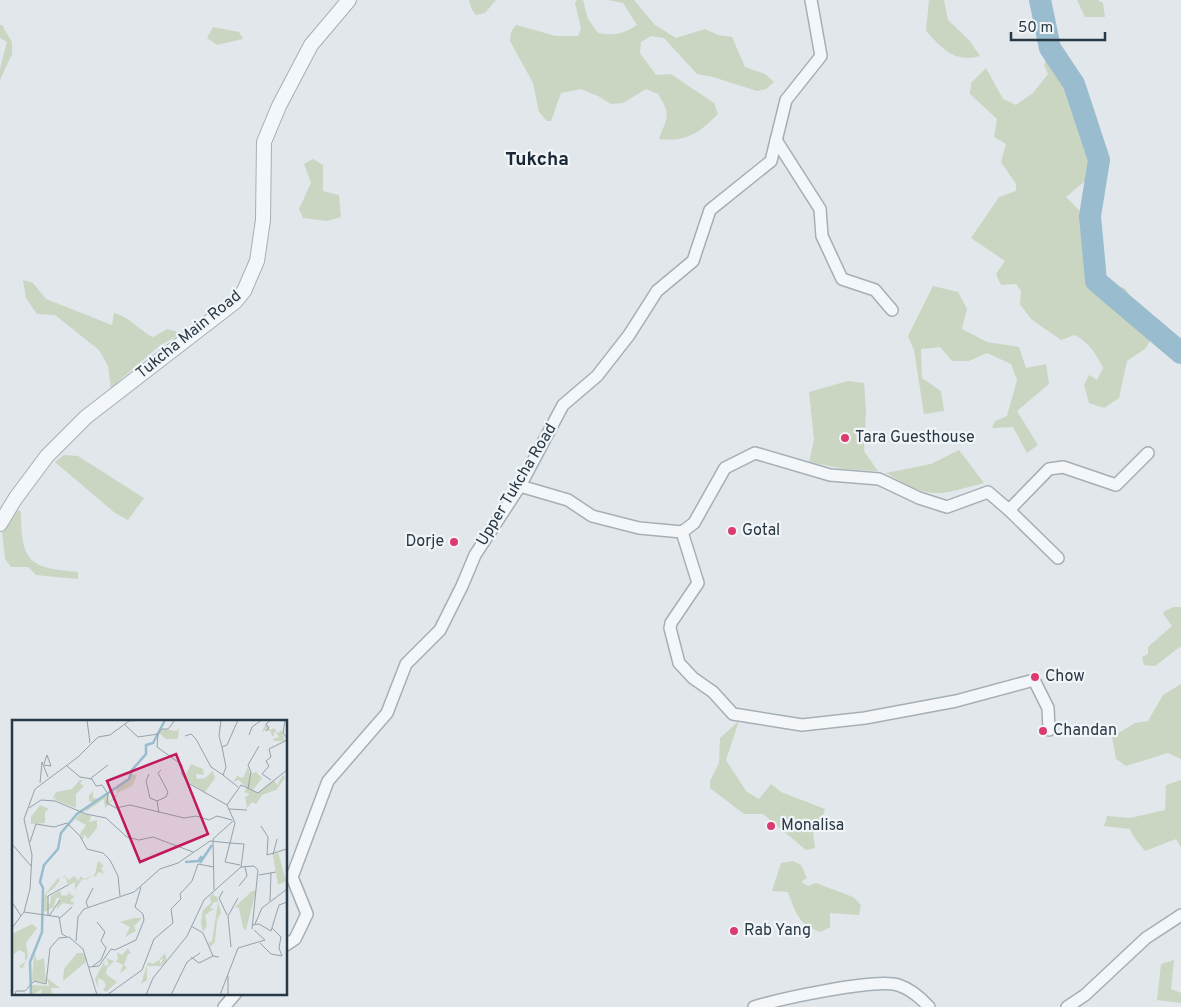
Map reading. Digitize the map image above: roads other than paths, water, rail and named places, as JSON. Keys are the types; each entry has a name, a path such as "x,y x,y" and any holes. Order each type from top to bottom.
{"street":[{"name":"Tukcha Main Road","path":"0,524 15,499 47,456 86,417 235,302 244,291 257,261 263,220 264,142 279,106 311,45 350,0"},
{"name":"Upper Tukcha Road","path":"288,944 295,939 307,914 292,877 328,781 387,713 406,664 440,630 462,586 474,555 520,486 563,405 597,376 629,335 657,291 693,261 710,210 771,161 786,100 820,56 811,0"},
{"path":"776,140 820,209 822,236 842,279 875,290 892,310"},
{"path":"520,486 568,500 592,516 639,528 682,532 694,523 725,468 755,453 830,475 879,479 918,498 946,507 988,492 1010,510 1058,558"},
{"path":"1010,510 1049,470 1062,466 1116,485 1148,453"},
{"path":"682,532 698,583 671,623 670,628 679,663 693,678 713,692 733,714 802,725 865,718 956,701 1034,680 1037,690 1048,708 1049,730"},
{"path":"1066,1007 1085,995 1146,938 1181,915"},
{"path":"754,1007 781,998 876,984 897,984 918,994 929,1007"},
{"path":"224,1007 235,994"}],"waterway":[{"path":"1040,0 1050,48 1074,84 1099,160 1090,216 1096,281 1181,353"}],"place":[{"name":"Tara Guesthouse","path":"845,438"},
{"name":"Gotal","path":"732,531"},
{"name":"Dorje","path":"454,542"},
{"name":"Chow","path":"1035,677"},
{"name":"Chandan","path":"1043,731"},
{"name":"Monalisa","path":"771,826"},
{"name":"Rab Yang","path":"734,931"}],"district":[{"name":"Tukcha","path":"537,160"}]}
